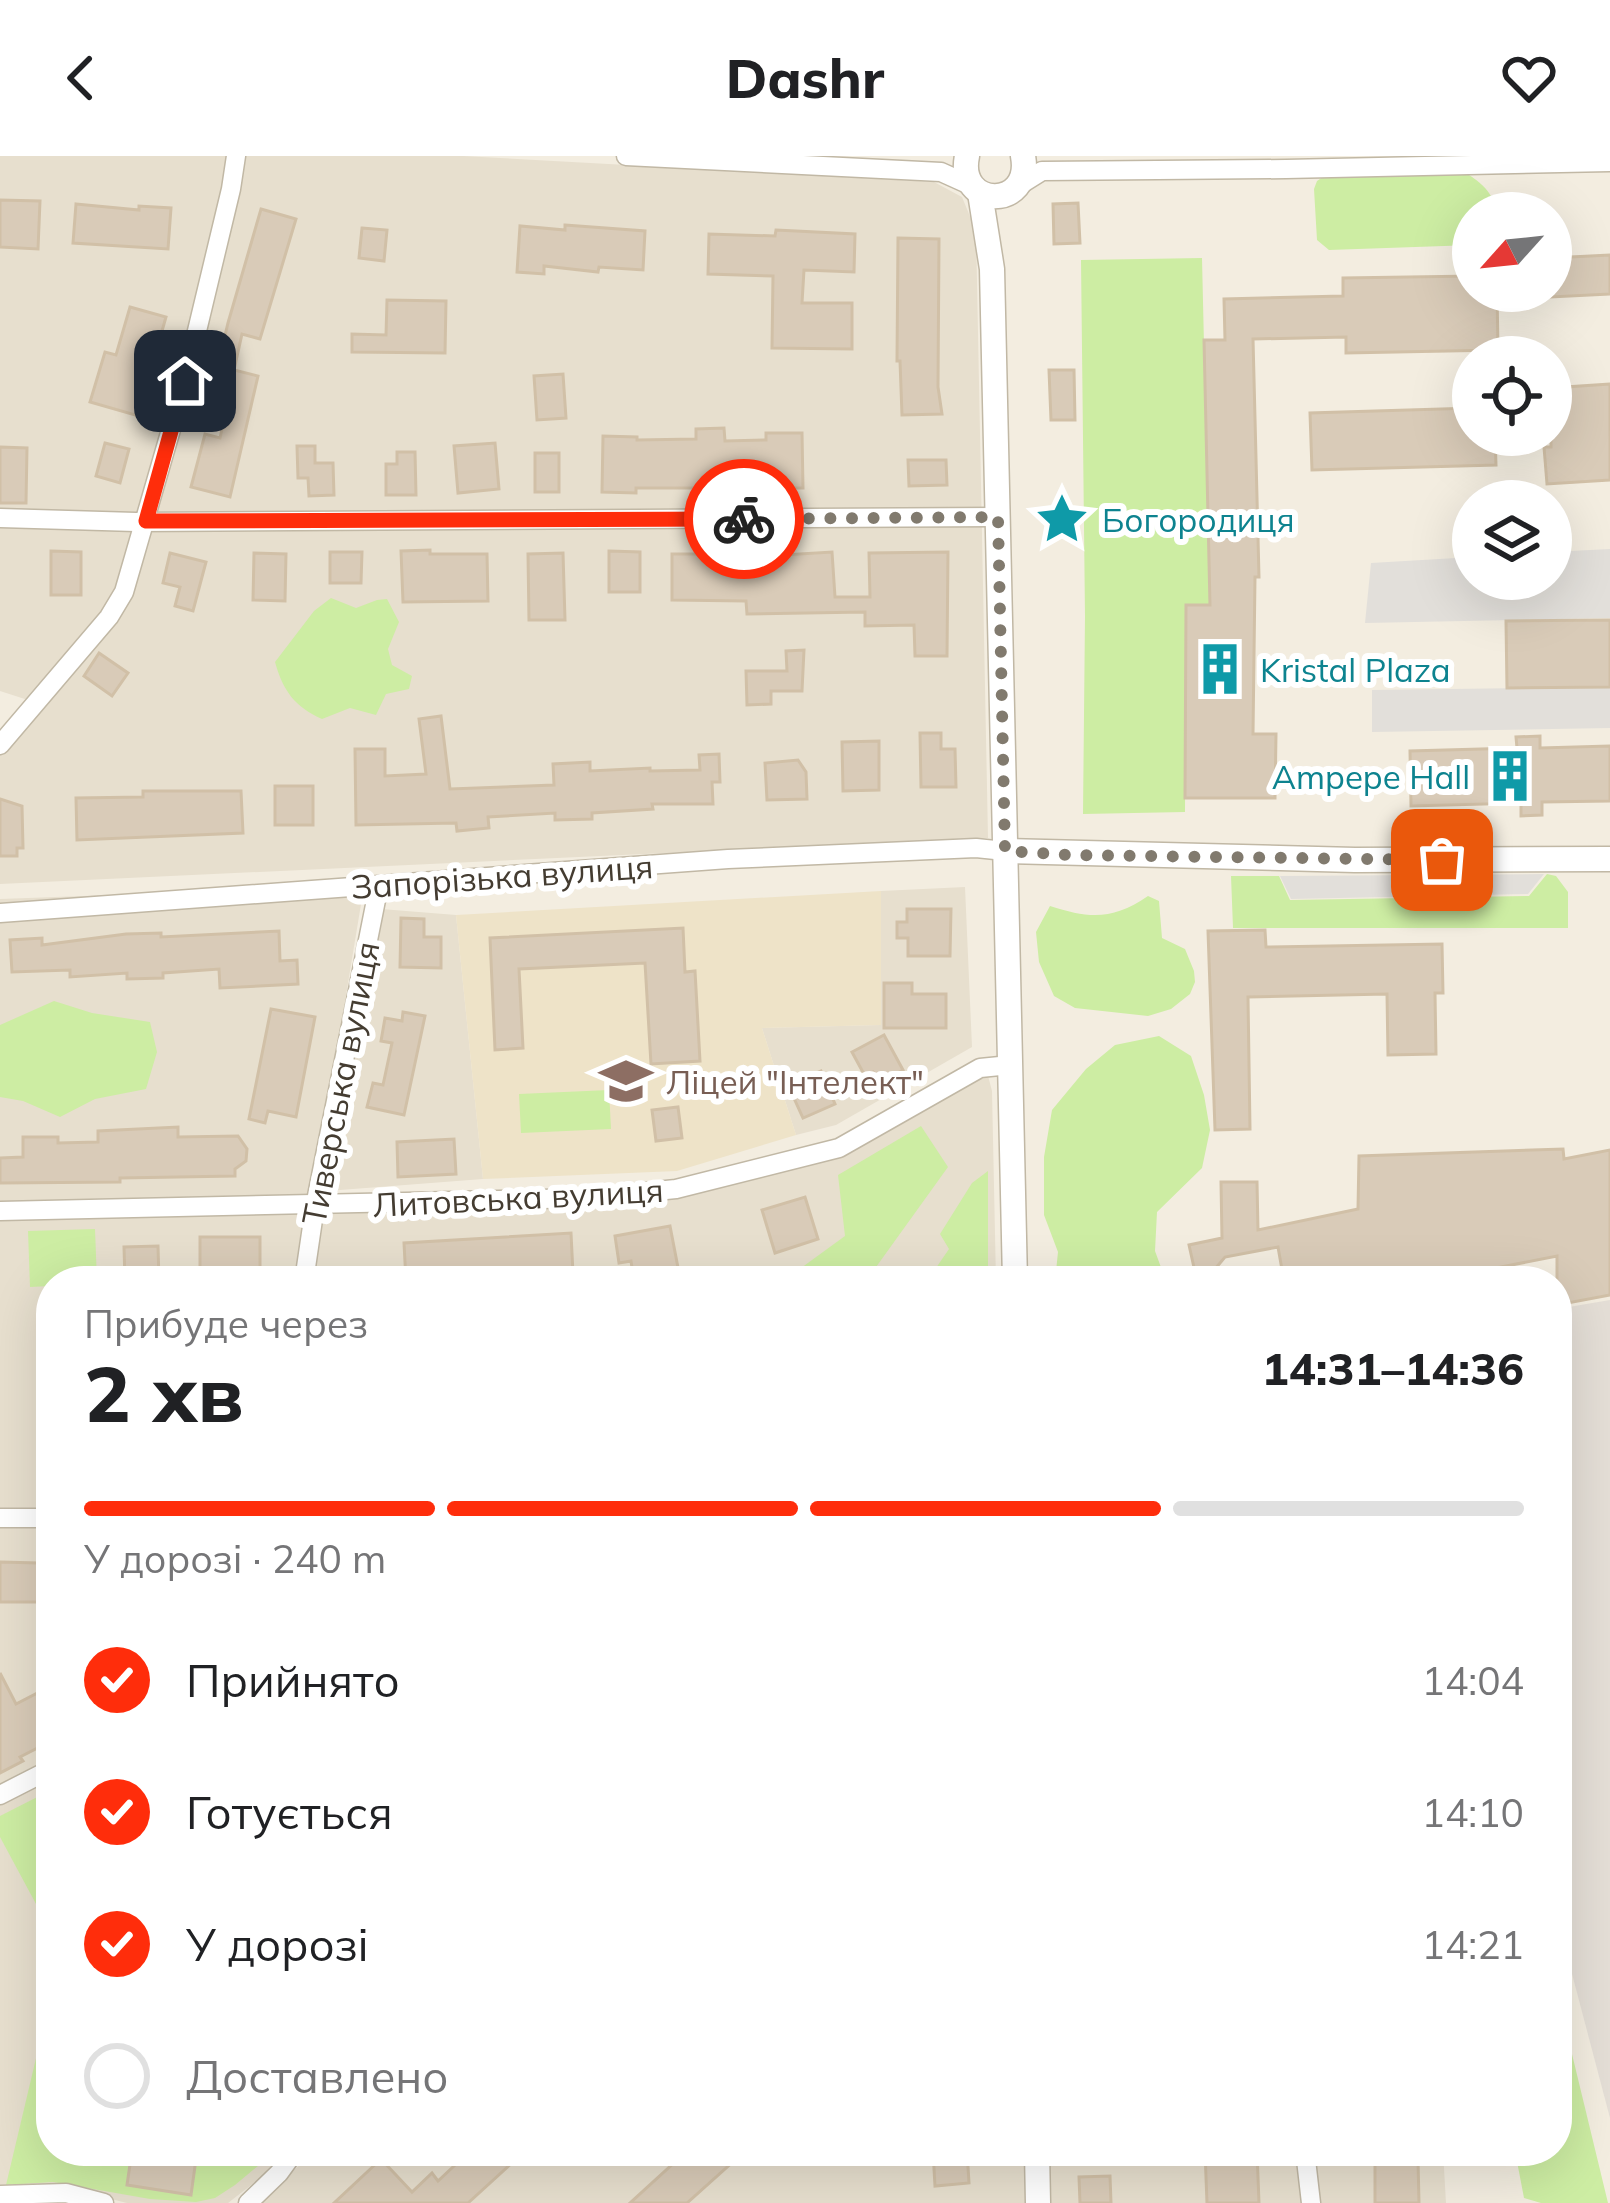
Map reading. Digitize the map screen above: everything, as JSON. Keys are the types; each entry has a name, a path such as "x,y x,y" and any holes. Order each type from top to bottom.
{"street":[{"path":"0,745 110,617 124,592 185,381 236,156"},
{"path":"626,156 941,172 1000,196 1014,189"},
{"path":"941,172 967,156"},
{"path":"967,156 966,177 976,189 992,269 1015,1266"},
{"path":"992,269 1014,189 1029,161 1610,162"},
{"path":"0,518 998,517"},
{"name":"Запорізька вулиця","path":"0,913 728,859 976,848 1005,851"},
{"path":"1005,851 1355,860 1610,859"},
{"name":"Тиверська вулиця","path":"306,1266 379,885"},
{"name":"Литовська вулиця","path":"0,1211 585,1198 676,1190 838,1148 980,1068 1010,1065"},
{"path":"0,1518 36,1517"},
{"path":"0,1795 36,1777"},
{"path":"248,2203 284,2166"},
{"path":"1037,2166 1038,2203"},
{"path":"1307,2166 1311,2203"},
{"path":"0,2194 66,2193 104,2203"}],"shaded area":[{"path":"0,156 230,156 187,351 123,586 31,701 0,691"},
{"path":"245,156 463,156 934,182 962,197 976,231 988,838 0,884 0,751 111,623"},
{"path":"1610,549 1610,618 1365,623 1371,563 1452,558 1452,600 1572,600 1572,551"},
{"path":"1610,687 1610,728 1372,732 1372,690"},
{"path":"1544,874 1528,894 1291,899 1280,876"},
{"path":"364,886 301,1266 36,1266 36,1512 0,1513 0,899"},
{"path":"965,887 972,1047 836,1125 796,1135 762,1028 880,1025 881,891"},
{"name":"Ліцей \"Інтелект\"","path":"881,891 881,1025 762,1028 796,1135 677,1171 483,1179 456,915"},
{"path":"381,909 456,915 483,1179 327,1191"},
{"path":"987,1072 992,1091 996,1266 311,1266 321,1209 674,1195 816,1161"},
{"path":"1610,1300 1610,2118 1572,1974 1572,1306"},
{"path":"36,1523 36,2166 274,2166 228,2203 127,2203 64,2187 0,2190 0,1524"},
{"path":"299,2166 1025,2166 1026,2203 258,2203"},
{"path":"1050,2166 1444,2166 1446,2203 1051,2203"}],"green space":[{"path":"1326,175 1469,175 1488,192 1452,192 1452,246 1329,250 1317,240 1317,181"},
{"path":"1202,258 1210,605 1186,605 1185,812 1083,814 1081,260"},
{"path":"331,598 356,608 387,599 399,622 388,649 392,665 412,676 409,689 386,694 376,715 350,708 322,719 297,703 278,672 275,662 314,611"},
{"path":"1547,874 1556,876 1568,892 1568,928 1233,928 1231,876 1279,876 1290,900 1529,896"},
{"path":"1148,896 1159,901 1162,938 1185,949 1194,971 1190,994 1171,1009 1148,1016 1075,1008 1054,996 1039,962 1036,932 1050,906 1101,915 1124,910"},
{"path":"54,1001 92,1013 150,1022 157,1052 146,1089 95,1099 60,1117 0,1097 0,1025"},
{"path":"1159,1036 1191,1056 1210,1130 1202,1168 1157,1212 1155,1251 1160,1266 1057,1266 1058,1252 1044,1215 1044,1157 1052,1110 1086,1069 1115,1045"},
{"path":"609,1090 611,1129 521,1133 519,1094"},
{"path":"921,1126 948,1167 877,1266 804,1266 845,1236 838,1175"},
{"path":"988,1171 988,1266 937,1266 949,1249 940,1234 972,1183"},
{"path":"95,1229 96,1266 36,1266 36,1287 30,1287 28,1231"},
{"path":"36,1798 36,1904 0,1837 0,1816"},
{"path":"1572,2054 1608,2203 1541,2203 1524,2198 1518,2166 1572,2166"},
{"path":"36,2058 36,2166 258,2166 215,2198 196,2202 53,2182 6,2185"}],"building":[{"path":"0,200 40,201 38,249 0,247"},
{"path":"1078,203 1080,243 1054,244 1053,204"},
{"path":"76,204 171,208 168,249 73,243"},
{"path":"261,209 296,219 260,339 242,334 234,370 258,376 230,497 191,487 205,434 220,438 229,398 211,394"},
{"path":"565,225 645,231 643,270 599,267 598,272 544,266 544,274 517,272 520,226 565,230"},
{"path":"362,228 387,230 384,261 359,258"},
{"path":"776,230 855,234 854,272 804,270 802,303 852,303 852,349 772,348 773,276 708,274 709,234 775,236"},
{"path":"898,238 939,239 942,414 902,415 897,361"},
{"path":"1610,255 1610,294 1572,296 1572,257"},
{"path":"1452,276 1452,312 1497,312 1498,336 1452,336 1452,351 1346,353 1346,337 1253,339 1259,577 1255,577 1253,734 1276,734 1275,798 1185,798 1186,605 1210,605 1204,340 1225,340 1224,299 1343,296 1343,278"},
{"path":"387,300 446,301 445,353 352,352 352,334 386,335"},
{"path":"130,307 166,317 142,417 90,402 105,352 116,355"},
{"path":"1049,370 1074,370 1075,420 1051,420"},
{"path":"563,374 566,418 537,420 534,376"},
{"path":"1610,384 1610,480 1547,480 1545,456 1572,456 1572,387"},
{"path":"1452,409 1452,456 1496,456 1496,465 1312,470 1310,413"},
{"path":"724,428 725,441 766,440 766,433 802,433 803,488 602,492 603,436 696,439 696,429"},
{"path":"105,443 129,449 120,483 96,476"},
{"path":"495,443 499,489 458,493 454,446"},
{"path":"297,446 315,446 315,463 333,463 334,495 309,496 308,478 298,478"},
{"path":"0,447 27,448 26,503 0,503"},
{"path":"397,452 415,452 416,495 386,495 386,464 397,464"},
{"path":"535,453 559,453 559,492 535,492"},
{"path":"908,460 946,460 947,485 909,486"},
{"path":"430,550 430,554 487,554 488,601 403,602 401,551"},
{"path":"51,551 81,552 81,595 51,595"},
{"path":"609,551 640,552 640,592 609,592"},
{"path":"330,552 362,552 361,583 330,583"},
{"path":"832,552 835,597 870,597 869,553 948,552 947,656 915,656 914,625 865,626 865,612 747,614 746,601 672,600 672,554 717,554 717,559"},
{"path":"170,553 206,562 193,611 175,606 180,587 163,583"},
{"path":"254,553 286,554 285,601 253,600"},
{"path":"563,553 565,620 529,620 528,554"},
{"path":"1610,620 1610,687 1507,688 1506,621"},
{"path":"804,650 802,691 771,691 771,704 747,705 746,671 787,671 786,651"},
{"path":"99,653 128,673 112,696 84,676"},
{"path":"441,716 450,789 554,785 553,764 590,762 590,771 700,770 699,755 719,754 720,782 712,782 713,804 652,804 653,809 592,813 592,819 555,820 555,813 488,817 489,828 457,831 456,823 356,825 355,749 385,749 385,776 426,774 419,719"},
{"path":"920,733 941,733 941,749 955,749 956,787 921,787"},
{"name":"Ampepe Hall","path":"1540,736 1540,748 1610,746 1610,801 1542,802 1542,815 1521,816 1521,803 1411,806 1410,751 1517,748 1516,737"},
{"path":"879,741 879,790 843,791 842,742"},
{"path":"798,760 806,772 807,799 767,800 765,763"},
{"path":"275,786 313,786 313,825 275,825"},
{"path":"143,791 241,791 243,833 77,840 76,798 143,797"},
{"path":"0,799 22,806 23,848 17,848 17,856 0,856"},
{"path":"907,909 951,909 950,956 908,956 908,938 897,938 897,922 907,922"},
{"path":"401,918 424,919 424,937 441,937 441,968 400,967"},
{"path":"683,928 685,972 695,971 700,1061 651,1064 645,963 519,969 523,1048 495,1050 490,938"},
{"path":"1265,930 1266,947 1442,944 1443,993 1435,993 1436,1054 1388,1055 1387,994 1248,997 1250,1129 1215,1130 1208,931"},
{"path":"279,931 280,961 297,960 298,984 220,988 219,969 127,979 127,973 70,977 70,970 12,972 10,940 42,938 42,945 126,934 161,933 161,937"},
{"path":"884,983 912,983 912,994 946,994 946,1028 884,1028"},
{"path":"271,1009 315,1017 296,1117 268,1111 265,1123 249,1119"},
{"path":"403,1012 425,1016 404,1115 367,1107 373,1083 383,1085 392,1043 381,1041 385,1018 402,1021"},
{"path":"884,1035 903,1070 879,1083 873,1072 865,1076 852,1052"},
{"path":"821,1071 835,1104 803,1118 788,1085"},
{"path":"678,1107 682,1138 656,1141 652,1110"},
{"path":"178,1127 178,1137 238,1136 247,1149 246,1161 235,1169 235,1176 0,1183 0,1158 23,1157 23,1137 58,1137 58,1143 98,1142 98,1131"},
{"path":"454,1139 456,1174 398,1177 397,1142"},
{"path":"1563,1149 1564,1159 1610,1150 1610,1295 1572,1302 1572,1266 1557,1266 1557,1256 1506,1266 1281,1266 1278,1247 1225,1257 1218,1266 1194,1266 1189,1245 1222,1238 1221,1182 1257,1182 1258,1230 1358,1209 1359,1156"},
{"path":"805,1197 818,1239 775,1253 762,1210"},
{"path":"670,1226 678,1266 619,1263 615,1236"},
{"path":"571,1233 573,1266 405,1266 404,1243"},
{"path":"200,1237 260,1237 260,1266 200,1266"},
{"path":"158,1246 159,1266 125,1266 124,1247"},
{"path":"0,1562 36,1563 36,1602 0,1602"},
{"path":"0,1673 16,1704 36,1694 36,1749 0,1773"},
{"path":"130,2166 195,2166 191,2195 127,2185"},
{"path":"374,2166 388,2166 412,2192 432,2173 438,2181 454,2166 509,2166 468,2203 334,2203"},
{"path":"671,2166 728,2166 687,2203 630,2203"},
{"path":"934,2166 968,2166 969,2183 935,2186"},
{"path":"1206,2166 1258,2166 1259,2203 1207,2203"},
{"path":"1375,2166 1418,2166 1419,2203 1375,2203"},
{"path":"1110,2176 1111,2203 1080,2203 1079,2177"}],"way so far":[{"path":"744,519 998,517 1005,851 1442,860"}],"place":[{"name":"Богородиця","path":"1062,519"},
{"name":"Kristal Plaza","path":"1220,669"},
{"name":"Ampepe Hall","path":"1510,776"},
{"name":"Ліцей \"Інтелект\"","path":"626,1081"}],"route":[{"path":"185,381 146,521 744,519"}]}
